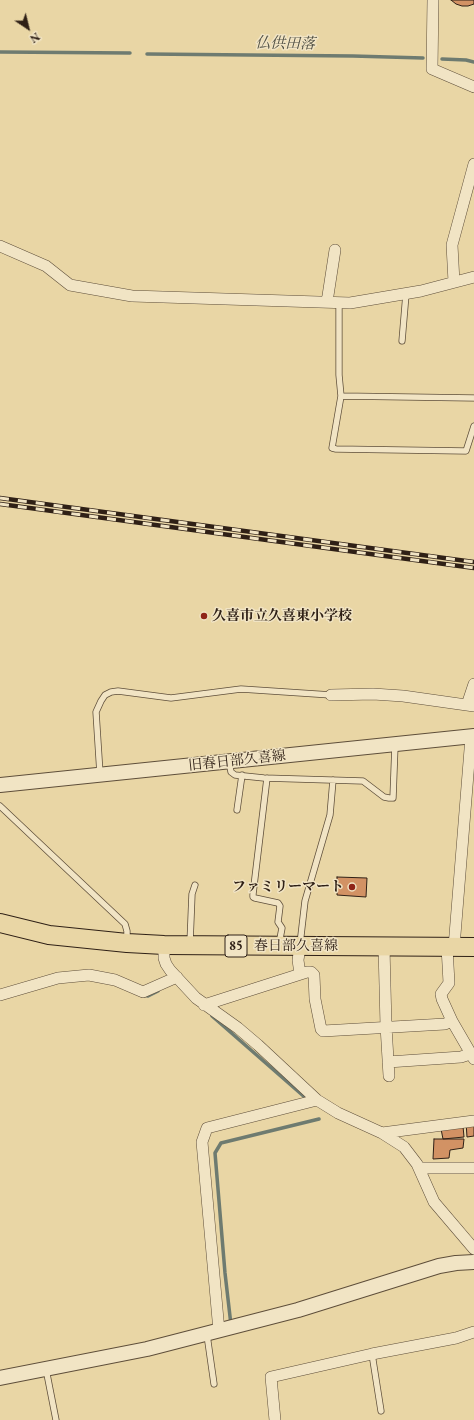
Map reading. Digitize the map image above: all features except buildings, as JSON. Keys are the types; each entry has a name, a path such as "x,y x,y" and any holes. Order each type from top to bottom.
{"main road":[{"name":"春日部久喜線","path":"0,923 49,934 127,943 164,945 474,947"}],"street":[{"path":"433,0 432,70 474,87"},
{"path":"454,282 452,245 474,164"},
{"path":"0,246 46,266 70,284 124,294 350,303 406,294 474,277"},
{"path":"327,302 335,250"},
{"path":"331,695 373,694 403,696 470,705 474,684"},
{"path":"388,1062 472,1057 452,1021 442,999 442,994 449,983 451,947 471,791 473,737"},
{"name":"旧春日部久喜線","path":"0,785 473,737"},
{"path":"164,945 164,958 166,964 204,1005 238,1028 317,1100 338,1113 382,1133 404,1148 420,1168 434,1202 474,1249"},
{"path":"300,946 298,960 300,974"},
{"path":"384,947 389,1076"},
{"path":"204,1005 300,974 311,972 314,975 315,999 321,1029 323,1031 386,1026 445,1024 452,1021"},
{"path":"0,995 58,978 89,975 115,980 143,992 177,977"},
{"path":"213,1332 202,1142 207,1128 317,1100"},
{"path":"382,1133 474,1121"},
{"path":"420,1168 474,1168"},
{"path":"0,1378 147,1349 298,1310 439,1266 474,1262"},
{"path":"275,1420 271,1377 372,1354 456,1338 474,1332"}],"lane":[{"path":"402,341 406,294"},
{"path":"339,303 339,375 341,396 332,448 466,451 474,426"},
{"path":"341,396 474,398"},
{"path":"100,776 96,712 101,701 111,692 118,691 171,698 241,689 331,695"},
{"path":"229,762 231,772 235,774 267,778 363,781 384,797 393,798 395,744"},
{"path":"237,810 242,775"},
{"path":"267,778 253,897 278,903 280,906 278,922 282,928 278,946"},
{"path":"300,946 305,901 330,815 333,780"},
{"path":"0,806 125,924 127,931 127,943"},
{"path":"190,946 192,894 195,885"},
{"path":"213,1332 214,1384"},
{"path":"372,1354 381,1411"},
{"path":"46,1369 56,1420"}],"waterway":[{"name":"仏供田落","path":"0,52 130,53"},
{"name":"仏供田落","path":"147,54 423,58"},
{"name":"仏供田落","path":"442,59 466,60 474,62"},
{"path":"143,995 148,996 158,991"},
{"path":"212,1016 308,1100"},
{"path":"231,1325 215,1153 221,1143 319,1119"}],"railway":[{"path":"0,498 474,562"},
{"path":"0,504 474,568"}],"place":[{"name":"久喜市立久喜東小学校","path":"204,616"},
{"name":"ファミリーマート","path":"352,887"}]}
